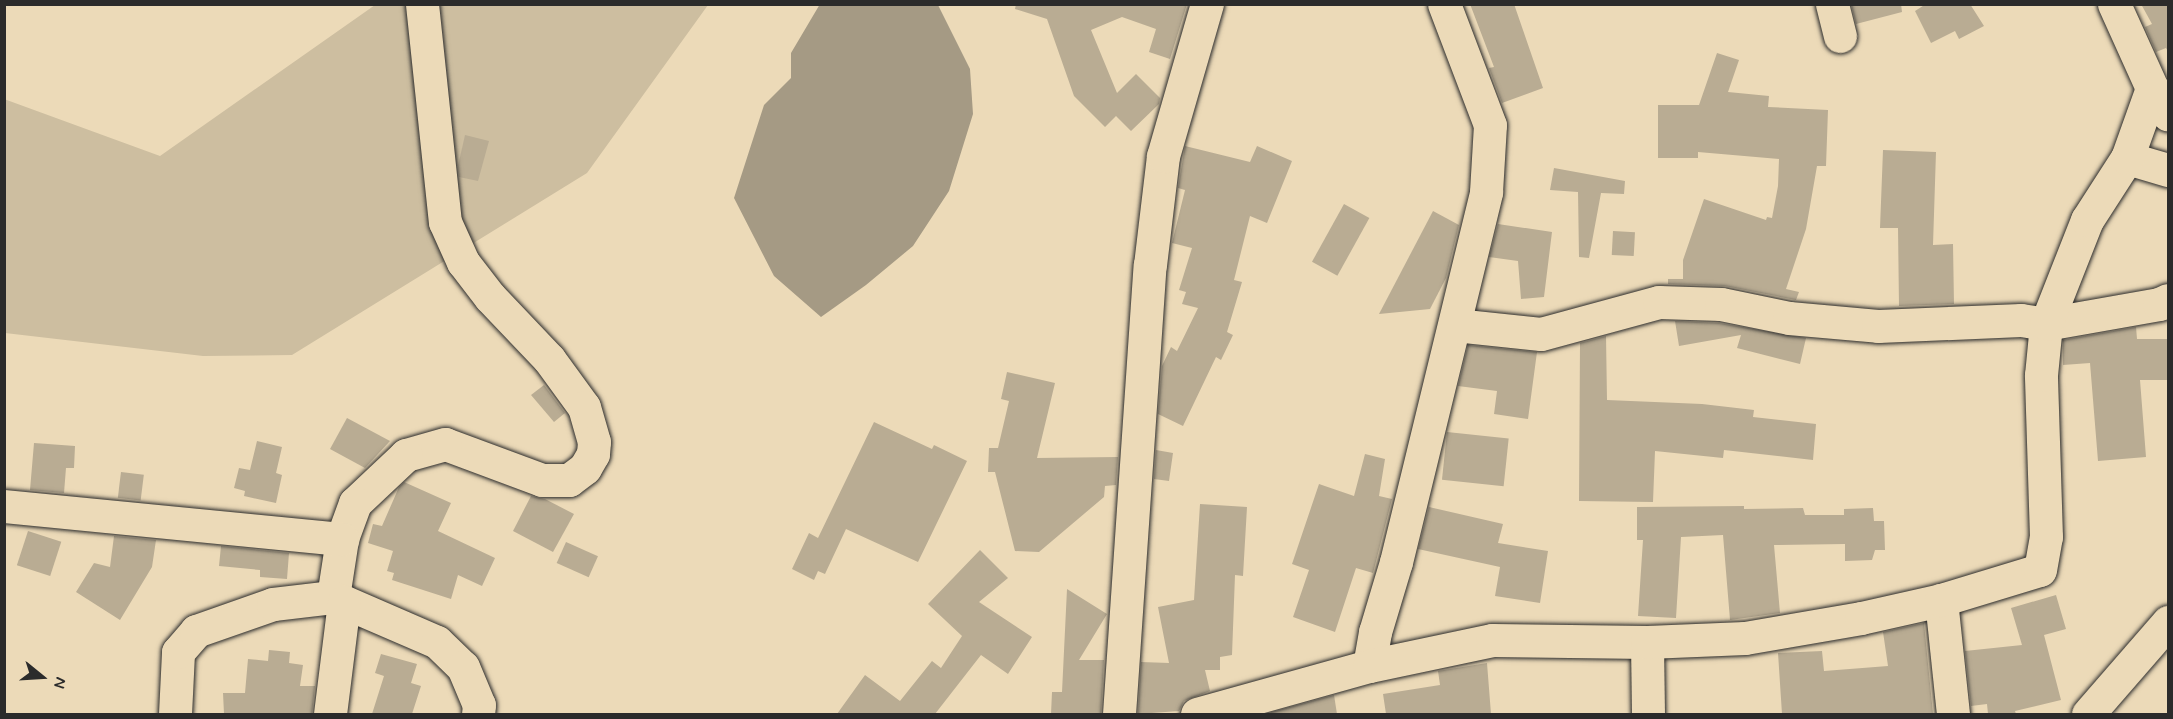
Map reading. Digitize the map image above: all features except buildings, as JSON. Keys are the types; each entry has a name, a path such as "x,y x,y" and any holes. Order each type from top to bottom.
{"street":[{"path":"330,714 342,539 355,503 406,455 445,444 542,480 569,480 585,468 593,454 592,431 584,407 549,359 490,297 464,262 445,222 422,4"},
{"path":"1119,714 1150,265 1163,156 1207,4"},
{"path":"1369,666 1375,632 1396,562 1486,192 1490,124 1444,4"},
{"path":"1832,4 1840,36"},
{"path":"1197,714 1369,666 1492,640 1647,642 1745,638 1861,618 1941,600 2040,570 2046,537 2041,375 2046,324 2087,220 2160,102 2114,4"},
{"path":"2127,158 2169,171"},
{"path":"1455,325 1541,334 1659,302 1721,304 1789,318 1878,327 2021,320 2046,324 2169,300"},
{"path":"4,506 342,539"},
{"path":"175,714 178,652 196,631 273,604 339,600 437,642 463,667 479,705 478,714"},
{"path":"1941,600 1953,714"},
{"path":"2088,714 2169,622"},
{"path":"1647,642 1648,714"}],"shaded area":[{"path":"820,4 938,5 970,69 973,114 949,191 913,246 866,285 821,317 774,276 734,198 764,105 791,78 791,53"},
{"path":"375,5 708,5 587,173 292,355 203,356 5,333 4,99 160,156"}]}
